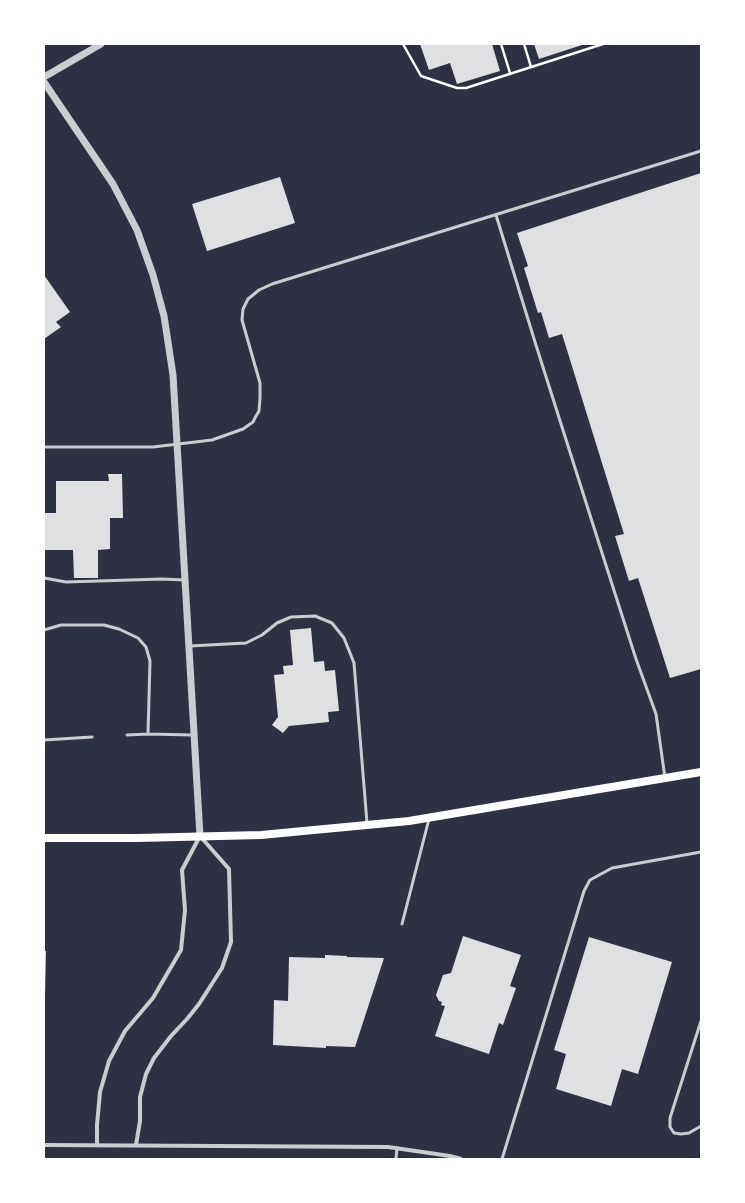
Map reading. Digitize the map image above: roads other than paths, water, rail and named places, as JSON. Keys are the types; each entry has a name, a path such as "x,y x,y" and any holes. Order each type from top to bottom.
{"main road":[{"path":"44,838 137,838 262,835 409,821 701,772"}],"street":[{"path":"44,76 101,44"},
{"path":"44,82 113,184 137,230 153,275 164,316 172,362 195,735 200,836 182,870 185,910 181,950 153,998 125,1031 109,1061 100,1092 97,1145"},
{"path":"136,1145 140,1121 140,1097 146,1074 154,1058 171,1036 187,1019 222,968 231,942 229,869 200,836"},
{"path":"44,1145 388,1147 461,1159"}],"lane":[{"path":"44,447 153,447 212,440 243,430 253,422 259,411 260,383 242,320 243,309 248,299 259,290 272,284 701,151"},
{"path":"496,215 534,342 636,659 656,714 665,778"},
{"path":"44,578 66,582 162,579 186,580"},
{"path":"190,646 246,643 262,635 277,623 290,617 315,616 332,623 344,638 354,663 367,825"},
{"path":"44,630 61,624 104,625 138,638 146,647 150,661 148,734"},
{"path":"127,735 195,735"},
{"path":"44,740 92,737"},
{"path":"402,924 430,818"},
{"path":"502,1159 580,904 590,880 612,868 701,852"},
{"path":"701,1021 670,1118 670,1127 674,1133 681,1134 689,1133 701,1126"},
{"path":"396,1159 397,1148"}]}
